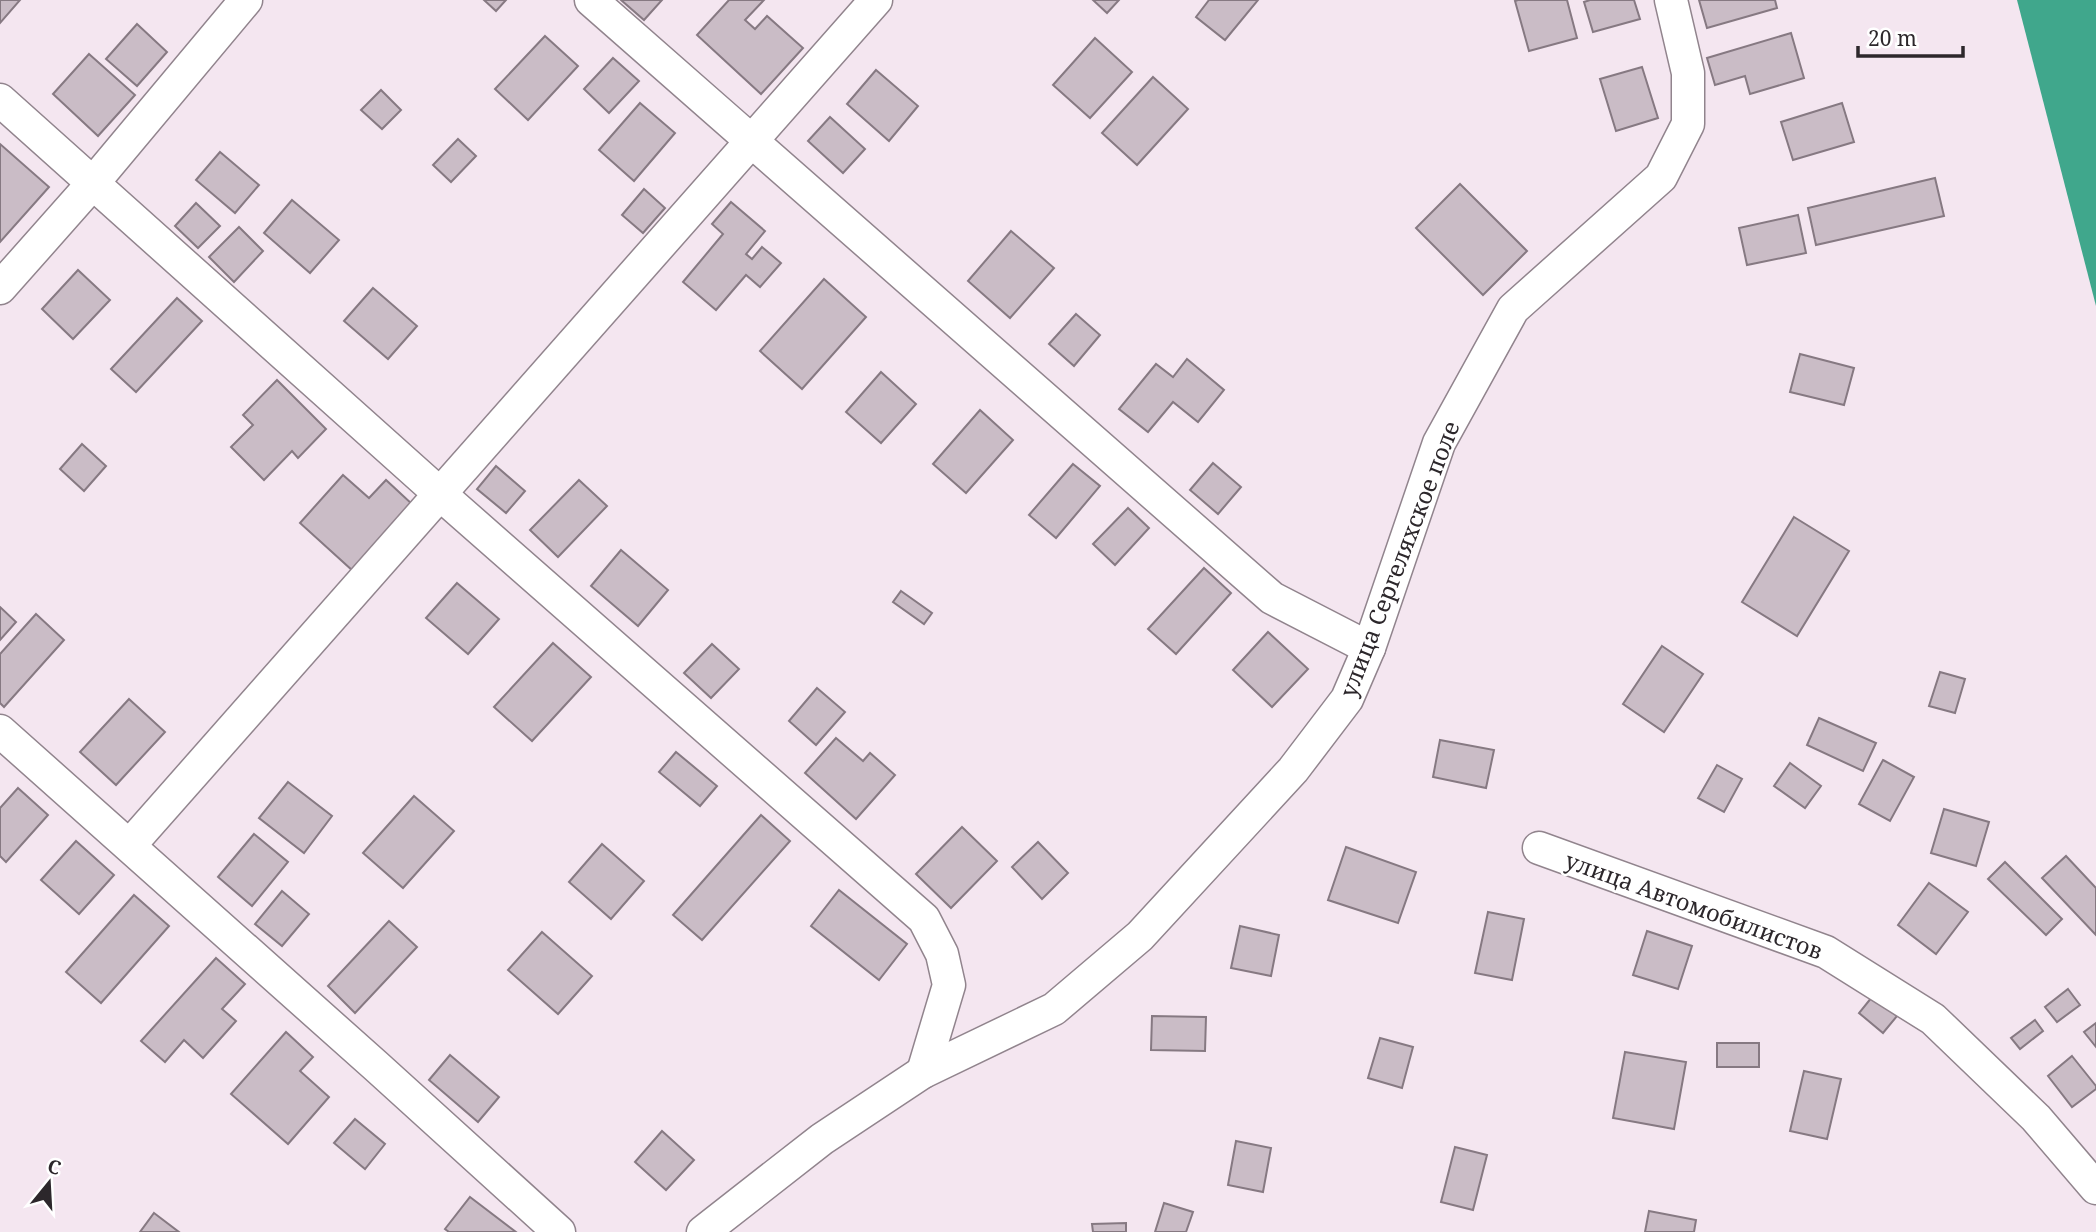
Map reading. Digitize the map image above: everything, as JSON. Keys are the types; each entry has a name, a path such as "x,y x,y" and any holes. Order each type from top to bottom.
{"street":[{"path":"0,288 93,183 246,0"},
{"path":"592,0 1272,598 1369,648"},
{"path":"130,845 876,0"},
{"name":"улица Сергеляхское поле","path":"703,1232 821,1139 923,1072 1054,1009 1140,936 1293,770 1347,699 1369,648 1439,443 1513,309 1661,177 1688,124 1688,73 1671,0"},
{"path":"0,100 440,494 924,919 942,954 949,985 923,1072"},
{"path":"0,731 559,1232"},
{"name":"улица Автомобилистов","path":"1539,848 1826,952 1933,1020 2036,1118 2096,1188"}],"shaded area":[{"path":"2017,0 2096,0 2096,306"}],"building":[{"path":"0,0 20,0 0,23"},
{"path":"484,0 506,0 496,11"},
{"path":"621,0 662,0 644,20"},
{"path":"729,0 764,0 745,20 755,29 767,16 803,48 761,94 697,35"},
{"path":"1093,0 1119,0 1107,13"},
{"path":"1209,0 1258,0 1225,40 1196,17"},
{"path":"1567,0 1577,38 1529,51 1515,1"},
{"path":"1634,0 1640,19 1593,32 1584,2"},
{"path":"1699,0 1775,0 1777,8 1707,28"},
{"path":"137,24 167,52 137,86 106,59"},
{"path":"1791,33 1804,78 1750,94 1745,76 1715,85 1707,58"},
{"path":"545,36 578,66 528,120 495,89"},
{"path":"1095,38 1132,72 1090,118 1053,85"},
{"path":"89,54 135,95 98,136 53,94"},
{"path":"613,58 639,81 609,113 584,89"},
{"path":"1642,67 1658,118 1616,131 1600,79"},
{"path":"876,70 918,106 889,141 847,104"},
{"path":"1153,77 1188,109 1137,165 1102,133"},
{"path":"381,90 401,110 382,129 361,110"},
{"path":"640,103 675,133 634,181 599,150"},
{"path":"1842,103 1854,142 1793,160 1781,122"},
{"path":"830,117 865,149 843,173 808,141"},
{"path":"458,139 476,156 451,182 433,165"},
{"path":"0,144 49,187 0,242"},
{"path":"220,152 259,185 235,213 196,180"},
{"path":"1935,178 1944,216 1816,245 1808,208"},
{"path":"1460,184 1527,251 1483,295 1416,228"},
{"path":"644,189 665,208 643,233 622,215"},
{"path":"292,200 339,240 310,273 264,233"},
{"path":"731,202 765,231 746,254 752,259 762,247 781,263 760,287 746,275 716,310 683,282 723,234 712,224"},
{"path":"196,203 220,226 198,248 175,226"},
{"path":"1798,215 1806,253 1747,265 1739,228"},
{"path":"239,227 263,251 234,282 209,257"},
{"path":"1011,231 1054,268 1010,318 968,281"},
{"path":"78,270 110,300 73,339 42,309"},
{"path":"824,279 866,317 802,389 760,351"},
{"path":"373,288 417,326 388,359 344,321"},
{"path":"177,298 202,321 136,392 111,369"},
{"path":"1076,314 1100,335 1074,366 1049,344"},
{"path":"1800,354 1854,368 1844,405 1790,392"},
{"path":"1187,359 1224,390 1198,422 1173,402 1148,432 1119,409 1156,364 1173,377"},
{"path":"881,372 916,404 881,443 846,412"},
{"path":"277,380 326,429 298,458 292,451 264,480 231,447 253,425 243,415"},
{"path":"980,410 1013,440 966,493 933,464"},
{"path":"82,444 106,466 84,491 60,469"},
{"path":"1213,463 1241,487 1218,514 1190,490"},
{"path":"1073,464 1100,486 1056,538 1029,515"},
{"path":"496,466 525,491 506,513 477,489"},
{"path":"343,475 369,498 386,480 413,505 353,571 300,523"},
{"path":"579,480 607,506 558,557 530,530"},
{"path":"1128,508 1149,528 1115,565 1093,544"},
{"path":"1794,517 1849,551 1797,636 1742,602"},
{"path":"621,550 668,590 638,626 591,586"},
{"path":"1204,568 1231,593 1176,654 1148,629"},
{"path":"457,583 499,619 468,654 426,618"},
{"path":"901,591 932,613 924,624 893,602"},
{"path":"0,607 16,622 0,640"},
{"path":"36,614 64,640 4,707 0,703 0,654"},
{"path":"1268,632 1308,669 1272,707 1233,670"},
{"path":"553,643 591,677 532,741 494,707"},
{"path":"712,644 739,669 711,698 684,673"},
{"path":"1662,646 1703,674 1664,732 1623,704"},
{"path":"1940,672 1965,679 1955,713 1929,706"},
{"path":"817,688 845,712 816,745 789,721"},
{"path":"129,699 165,732 116,785 80,752"},
{"path":"1819,718 1876,743 1863,771 1807,745"},
{"path":"836,738 863,761 870,753 895,775 856,819 805,773"},
{"path":"1440,740 1494,750 1486,788 1433,777"},
{"path":"676,752 717,786 700,806 659,772"},
{"path":"1883,760 1914,777 1890,821 1859,804"},
{"path":"1790,763 1821,786 1805,808 1774,786"},
{"path":"1717,765 1742,779 1724,812 1698,798"},
{"path":"288,782 332,816 304,853 259,818"},
{"path":"18,788 48,815 6,862 0,856 0,808"},
{"path":"414,796 454,831 403,888 363,853"},
{"path":"1944,809 1989,822 1976,866 1931,853"},
{"path":"761,815 790,841 702,940 673,915"},
{"path":"962,827 997,861 951,908 916,874"},
{"path":"254,834 288,862 252,906 218,877"},
{"path":"76,841 114,875 79,914 41,880"},
{"path":"1038,842 1068,873 1042,899 1012,867"},
{"path":"602,844 644,881 611,919 569,882"},
{"path":"1346,847 1416,872 1398,923 1328,900"},
{"path":"2066,856 2096,888 2096,935 2042,878"},
{"path":"2005,862 2062,919 2046,935 1988,879"},
{"path":"1929,883 1968,912 1936,954 1898,925"},
{"path":"839,890 907,944 879,980 811,926"},
{"path":"282,891 309,914 282,946 255,924"},
{"path":"134,895 169,926 101,1003 66,972"},
{"path":"1488,912 1524,919 1512,980 1475,973"},
{"path":"389,921 417,947 355,1013 328,986"},
{"path":"1240,926 1279,935 1271,976 1231,968"},
{"path":"1647,931 1692,946 1678,989 1633,975"},
{"path":"542,932 592,976 558,1014 508,970"},
{"path":"216,958 245,984 222,1009 236,1021 203,1058 184,1040 165,1062 141,1041"},
{"path":"2068,989 2080,1005 2057,1022 2045,1007"},
{"path":"1872,997 1897,1016 1883,1033 1859,1013"},
{"path":"1152,1016 1206,1017 1205,1051 1151,1050"},
{"path":"2035,1020 2043,1031 2020,1049 2011,1038"},
{"path":"2096,1023 2096,1047 2084,1032"},
{"path":"286,1032 313,1057 300,1071 329,1097 288,1144 231,1094"},
{"path":"1380,1038 1413,1047 1402,1088 1368,1078"},
{"path":"1717,1043 1759,1043 1759,1067 1717,1067"},
{"path":"1625,1052 1686,1062 1674,1129 1613,1118"},
{"path":"450,1055 499,1097 478,1122 429,1080"},
{"path":"2072,1056 2096,1089 2072,1107 2048,1076"},
{"path":"1804,1071 1841,1079 1827,1139 1790,1131"},
{"path":"355,1119 385,1144 365,1169 334,1143"},
{"path":"662,1131 694,1160 666,1190 635,1162"},
{"path":"1236,1141 1271,1148 1263,1192 1228,1185"},
{"path":"1455,1147 1487,1155 1473,1210 1441,1202"},
{"path":"470,1197 516,1232 449,1232 445,1229"},
{"path":"1164,1203 1193,1212 1186,1232 1155,1232"},
{"path":"1649,1211 1696,1220 1694,1232 1645,1232"},
{"path":"154,1213 179,1232 140,1232"},
{"path":"1126,1223 1126,1232 1093,1232 1092,1224"}]}
